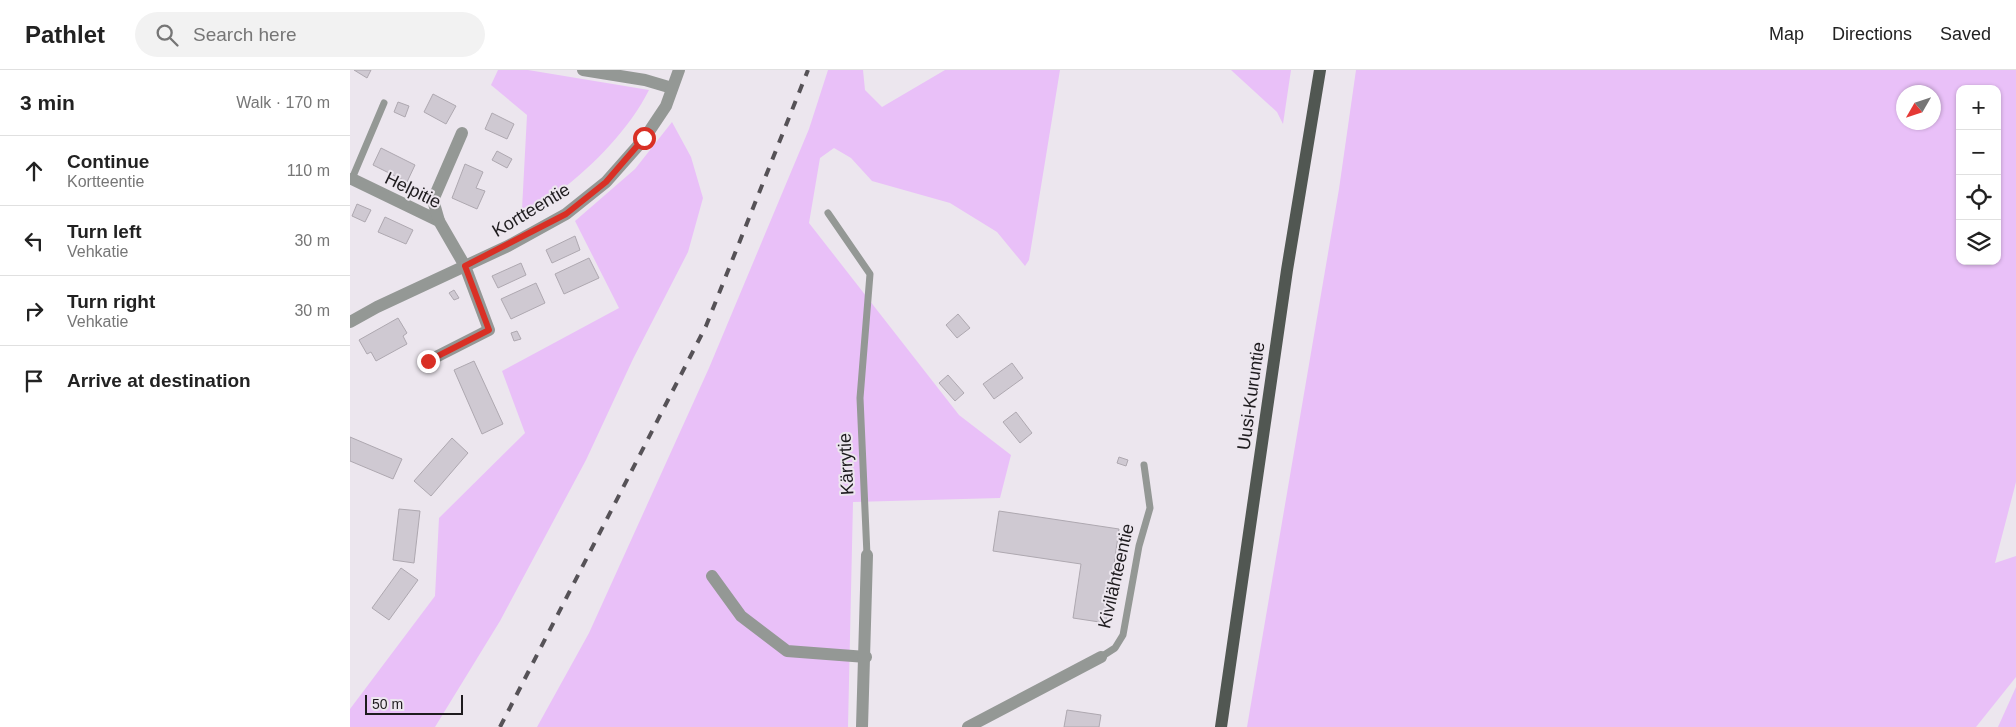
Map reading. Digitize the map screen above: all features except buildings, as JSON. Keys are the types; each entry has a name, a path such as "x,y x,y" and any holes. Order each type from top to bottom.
{"main road":[{"name":"Uusi-Kuruntie","path":"1221,727 1287,270 1320,70"}],"street":[{"path":"583,70 645,80 672,88"},
{"name":"Kortteentie","path":"350,322 566,214 606,182 644,138 666,106 680,70"},
{"path":"439,221 433,200 462,134"},
{"name":"Helpitie","path":"351,182 439,221 465,266 489,330 428,361"},
{"name":"Kärrytie","path":"862,727 866,657 867,555"},
{"path":"712,576 741,616 787,651 866,657"},
{"name":"Kivilähteentie","path":"968,727 1101,656"}],"lane":[{"path":"351,182 384,103"},
{"name":"Kärrytie","path":"828,214 870,274 860,398 867,555"},
{"name":"Kivilähteentie","path":"1101,656 1115,648 1123,635 1139,546 1150,508 1144,465"}],"shaded area":[{"path":"498,70 528,70 649,90 621,132 586,170 556,194 522,209 527,115 491,85"},
{"path":"828,70 863,70 865,90 882,107 945,70 1060,70 1029,260 1025,266 997,232 950,203 872,181 851,158 834,148 820,158 809,223 959,415 1011,455 1000,498 853,502 848,727 537,727 589,633 709,368 809,129"},
{"path":"1231,70 1291,70 1283,124 1277,112"},
{"path":"1356,70 2016,70 2016,482 1995,563 2016,556 2016,677 1976,727 1247,727 1339,189"},
{"path":"672,122 691,157 703,198 688,252 633,359 586,460 500,621 435,727 350,727 350,709 435,596 439,518 525,433 502,371 619,308 575,221 635,169"},
{"path":"2016,687 2016,727 1998,727"}],"railway":[{"path":"500,727 706,326 808,70"}],"route":[{"path":"428,361 489,330 465,266 508,246 566,214 606,182 644,138"}]}
